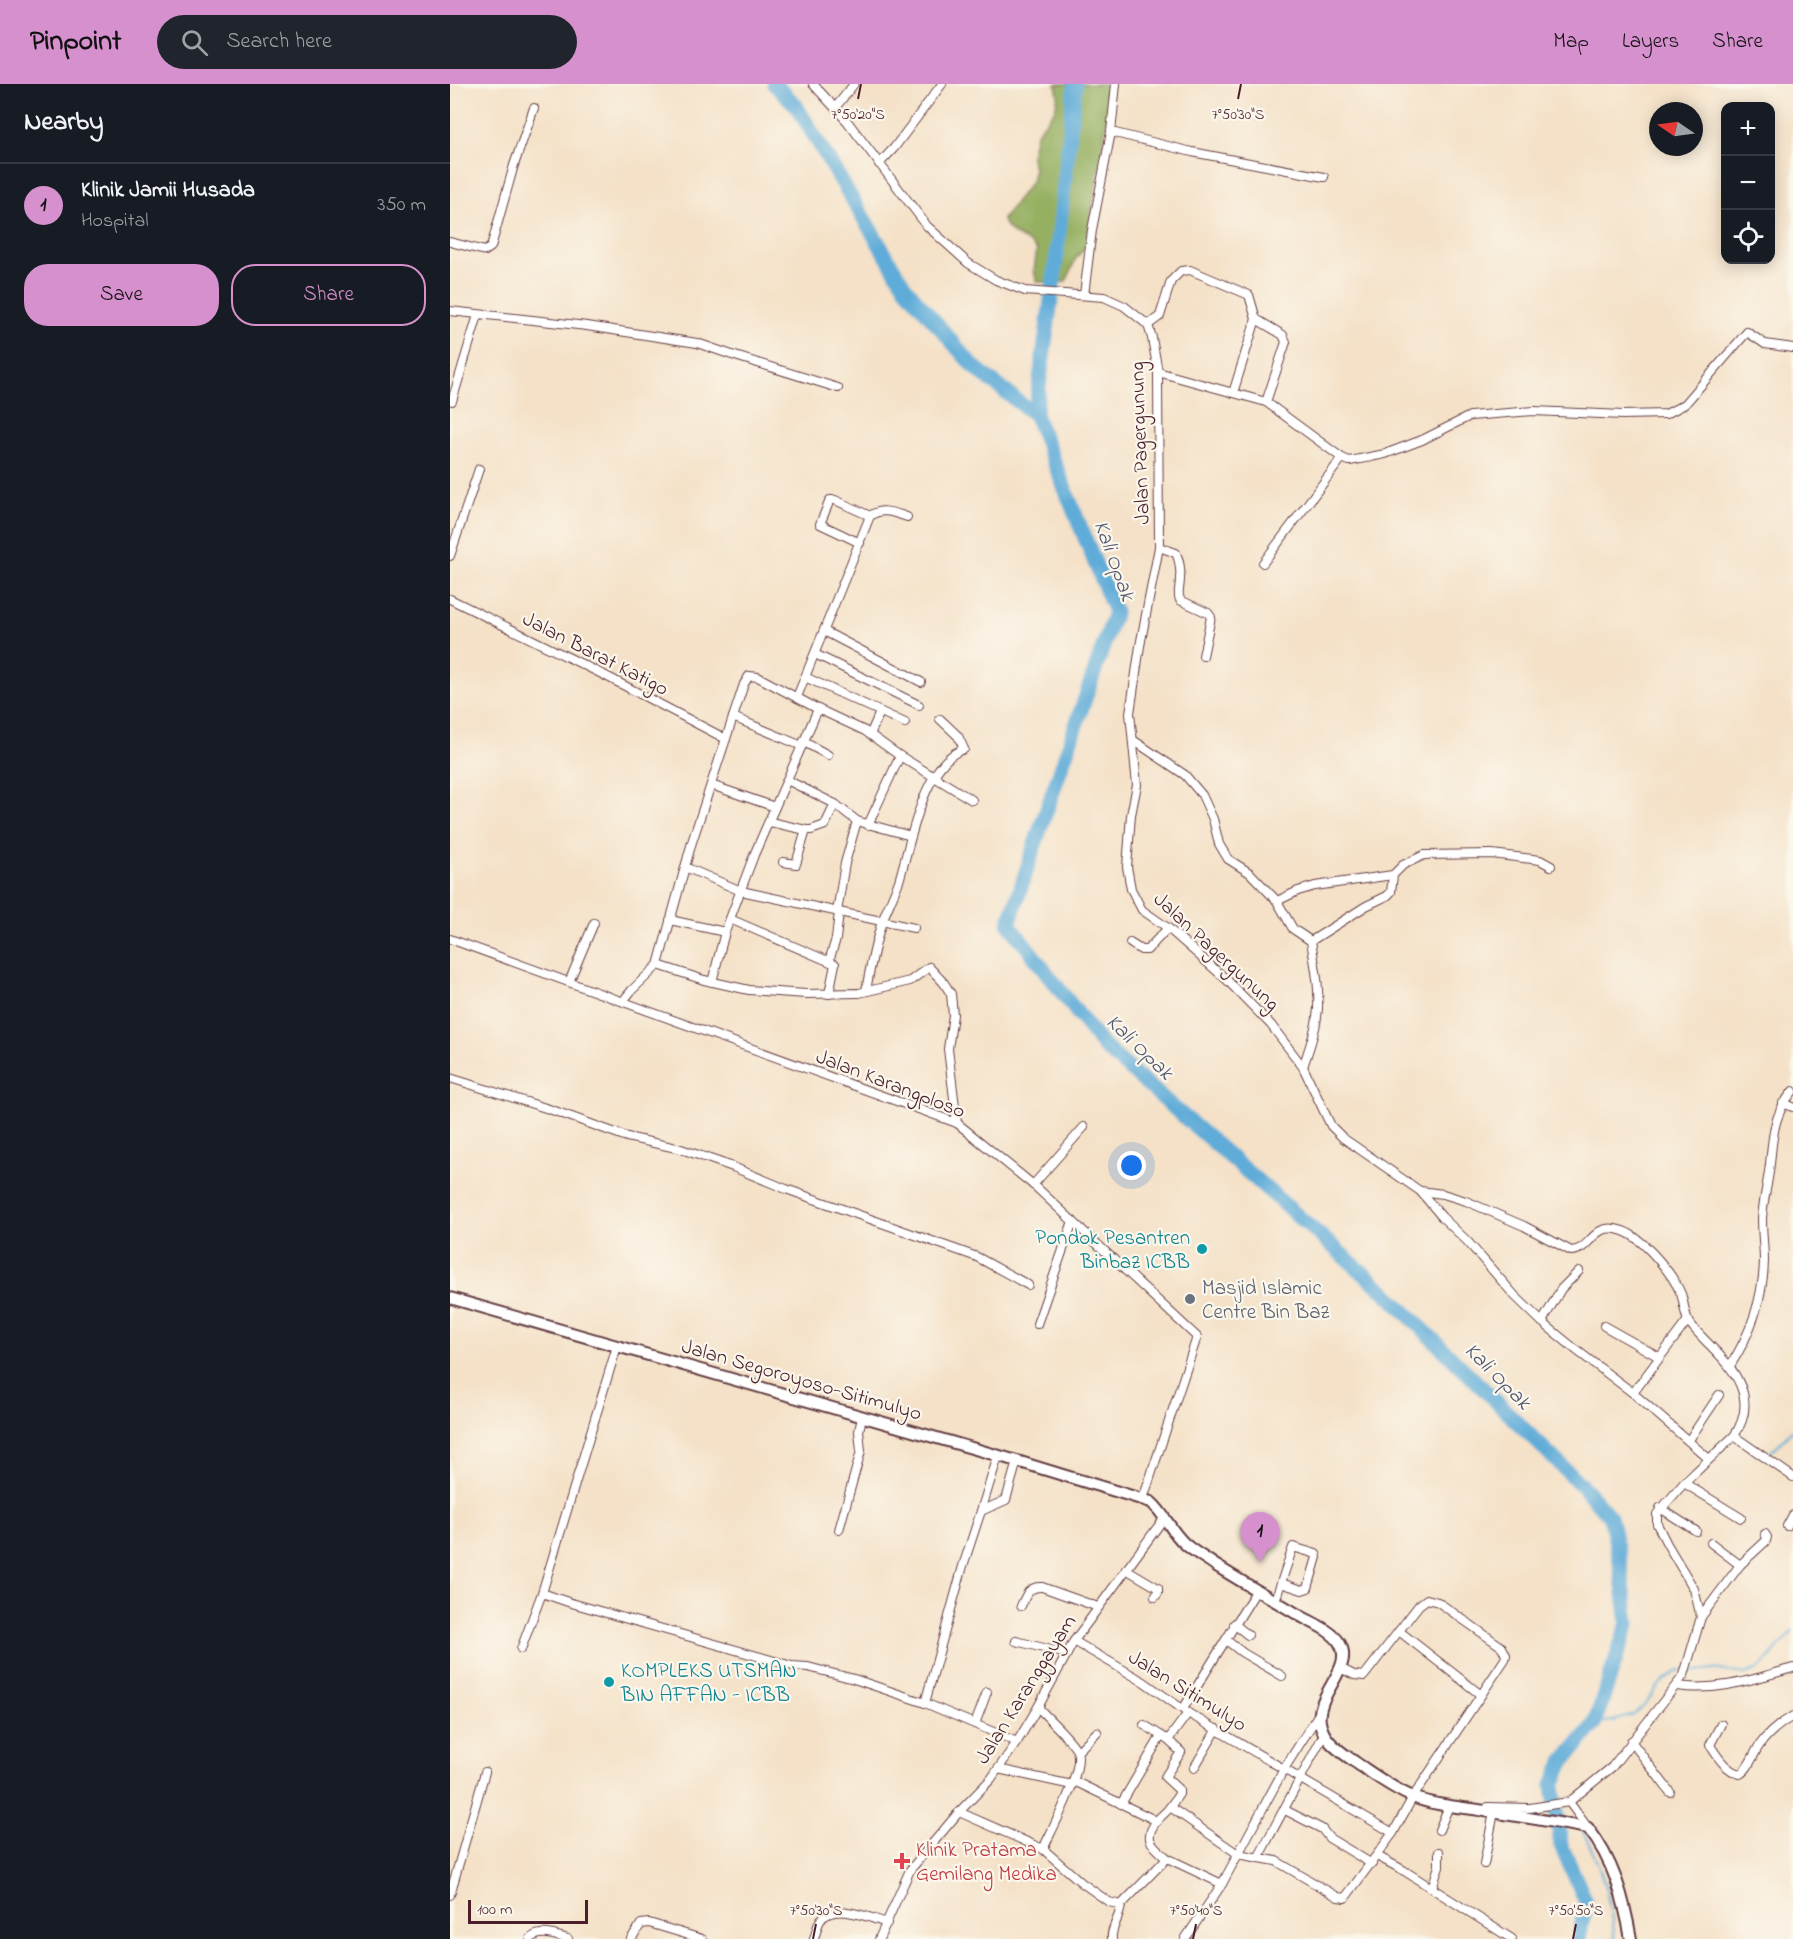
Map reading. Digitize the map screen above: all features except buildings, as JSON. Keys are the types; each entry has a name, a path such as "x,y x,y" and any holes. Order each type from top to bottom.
{"main road":[{"name":"Jalan Segoroyoso-Sitimulyo","path":"450,1298 1143,1498"},
{"path":"1143,1498 1156,1507 1176,1535 1193,1551 1336,1638 1343,1654 1340,1668 1321,1702 1320,1712 1320,1723 1324,1734 1332,1744 1413,1797 1462,1808 1531,1813 1582,1827 1604,1849 1622,1896 1631,1939"}],"street":[{"path":"813,84 835,108 927,226 968,263 996,280 1025,291 1104,297 1124,306 1148,325 1160,316 1172,281 1181,270 1190,270 1250,295 1256,319 1233,393"},
{"path":"835,108 854,84"},
{"path":"879,164 894,148 942,84"},
{"path":"1084,295 1092,230 1111,132 1116,84"},
{"path":"450,242 485,251 491,247 514,165 534,108"},
{"path":"1111,132 1192,152 1324,177"},
{"path":"450,311 587,326 698,343 838,388"},
{"path":"451,404 478,315"},
{"path":"1256,319 1283,335 1286,342 1266,402"},
{"name":"Jalan Pagergunung","path":"1148,325 1158,372 1159,547 1130,713 1137,785 1131,815 1127,867 1131,890 1142,910 1168,928 1227,980 1271,1025 1303,1067 1331,1126 1373,1160 1420,1191 1443,1194 1466,1201 1524,1226 1571,1251 1583,1248 1600,1230 1612,1228 1624,1231 1635,1237 1670,1271 1681,1294 1688,1320 1731,1366 1744,1399 1744,1418 1734,1437 1660,1508"},
{"path":"1158,372 1266,402 1341,458 1355,460 1385,454 1422,440 1470,416 1497,412 1666,414 1685,404 1747,332 1765,344 1793,348"},
{"path":"1263,563 1341,458"},
{"path":"450,556 479,469"},
{"path":"860,543 822,526 821,521 829,501 833,500 870,516"},
{"path":"797,697 870,516 883,510 907,517"},
{"path":"1159,547 1176,553 1180,561 1181,579 1178,597 1180,600 1208,613 1211,617 1203,656"},
{"name":"Jalan Barat Katigo","path":"450,599 604,675 726,739"},
{"path":"824,631 921,682"},
{"path":"815,654 919,705"},
{"path":"623,1001 658,966 685,867 744,684 749,676 758,676 870,735 972,800"},
{"path":"805,677 905,723"},
{"path":"712,982 725,932 754,855 818,709"},
{"path":"870,735 880,712"},
{"path":"733,717 828,755"},
{"path":"866,991 883,920 899,879 922,800 934,777 953,754 964,749 958,736 940,719"},
{"path":"1133,740 1185,775 1203,795 1213,819 1219,844 1228,859 1250,873 1277,901 1293,929 1311,941 1318,990 1317,1017 1303,1067"},
{"path":"868,825 900,756"},
{"path":"787,780 835,804 857,821 911,836"},
{"path":"711,785 775,807"},
{"path":"770,822 811,830 825,825 835,804"},
{"path":"829,961 836,939 845,863 857,821"},
{"path":"783,862 796,864 806,830"},
{"path":"1277,901 1315,886 1393,875 1403,865 1424,855 1492,854 1540,860 1551,866"},
{"path":"685,867 741,891 914,928"},
{"path":"1311,941 1366,906 1387,896 1391,892 1393,875"},
{"path":"730,919 835,964 829,994"},
{"path":"670,920 725,932"},
{"path":"569,982 594,923"},
{"path":"1130,944 1141,950 1147,950 1168,928"},
{"name":"Jalan Karangploso","path":"450,939 957,1123 1033,1185 1197,1337 1143,1498"},
{"path":"658,966 749,990 829,994 859,993 910,981 928,967 944,983 951,994 954,1015 948,1048 957,1123"},
{"path":"450,1078 552,1110 627,1137 681,1149 733,1167 786,1189 977,1257 1028,1285"},
{"path":"1731,1366 1743,1345 1757,1305 1764,1262 1762,1219 1772,1138 1783,1103 1793,1091"},
{"path":"1783,1103 1793,1107"},
{"path":"1033,1185 1084,1127"},
{"path":"1420,1191 1442,1217 1467,1240 1515,1296 1542,1322 1633,1393 1709,1459"},
{"path":"1037,1324 1073,1221"},
{"path":"1542,1322 1561,1289 1579,1271"},
{"path":"1633,1393 1688,1320"},
{"path":"1604,1326 1659,1357"},
{"path":"521,1649 542,1593 617,1346"},
{"path":"1689,1440 1719,1395"},
{"path":"839,1530 861,1451 859,1431 862,1417"},
{"path":"1734,1437 1793,1477"},
{"path":"925,1703 963,1566 998,1456"},
{"path":"981,1511 1006,1500 1017,1461"},
{"path":"1684,1483 1741,1518"},
{"path":"1696,1532 1660,1508 1657,1524 1694,1589 1701,1617"},
{"path":"1787,1526 1793,1515"},
{"name":"Jalan Karanggayam","path":"879,1939 910,1870 959,1812 991,1779 1017,1742 1074,1641 1165,1517"},
{"path":"1462,1808 1531,1813 1566,1803 1612,1767 1677,1686 1685,1671 1701,1617 1740,1565 1766,1541 1765,1534"},
{"path":"1710,1543 1740,1565"},
{"path":"1275,1601 1281,1583 1293,1547 1316,1554 1308,1588 1302,1590 1281,1583"},
{"path":"1126,1569 1158,1588 1155,1597"},
{"path":"1021,1606 1028,1591 1042,1587 1098,1607"},
{"path":"1121,1804 1164,1738 1185,1711 1234,1624 1256,1591"},
{"path":"542,1593 792,1666 808,1667 854,1678 925,1703 1017,1742"},
{"path":"1170,1807 1247,1856 1280,1863 1341,1899 1348,1896 1393,1833 1413,1797 1506,1655 1502,1647 1435,1600 1427,1599 1423,1601 1364,1676 1358,1676 1340,1668"},
{"path":"1234,1624 1248,1635"},
{"path":"1399,1631 1481,1695"},
{"path":"1226,1640 1282,1676"},
{"path":"1016,1641 1067,1654"},
{"name":"Jalan Sitimulyo","path":"1074,1641 1144,1682 1185,1711 1393,1833"},
{"path":"1677,1686 1720,1687 1793,1668"},
{"path":"975,1724 987,1692"},
{"path":"1038,1707 1078,1751 1079,1761 1073,1783 1043,1850"},
{"path":"1247,1856 1284,1768 1320,1712"},
{"path":"1721,1724 1710,1745 1722,1762 1734,1773 1740,1774 1745,1770 1767,1735 1793,1716"},
{"path":"1143,1725 1181,1752 1165,1777 1179,1790 1179,1794 1156,1821 1150,1832 1150,1842 1167,1858 1222,1884"},
{"path":"1194,1768 1217,1729"},
{"path":"1078,1751 1096,1732"},
{"path":"1185,1939 1222,1884 1285,1810 1324,1734"},
{"path":"1631,1741 1670,1792"},
{"path":"998,1769 1073,1783 1156,1821"},
{"path":"450,1895 486,1772"},
{"path":"1566,1803 1582,1827"},
{"path":"1439,1830 1449,1806"},
{"path":"1285,1810 1322,1829 1328,1837 1372,1864"},
{"path":"959,1812 1043,1850 1082,1883 1109,1902 1121,1905"},
{"path":"1484,1864 1494,1812"},
{"path":"1432,1888 1439,1866 1439,1852"},
{"path":"1377,1856 1404,1870 1512,1939"},
{"path":"1112,1939 1111,1932 1119,1918 1121,1905 1167,1858"},
{"path":"814,1939 821,1920 839,1911 851,1912 886,1923"},
{"path":"631,1939 640,1924 649,1923 702,1939"},
{"path":"530,1939 540,1934 568,1939"}],"green space":[{"path":"1056,84 1110,84 1109,108 1086,246 1076,258 1065,282 1037,282 1034,271 1037,250 1008,229 1003,219 1031,182 1034,168 1031,157 1036,134 1055,110 1058,96"}],"waterway":[{"name":"Kali Opak","path":"774,84 795,104 905,287 973,366 1035,415 1115,612 1009,924 1103,1046 1385,1292 1585,1489 1610,1517 1619,1556 1628,1623 1594,1725 1563,1762 1553,1785 1561,1845 1586,1902 1579,1939"},
{"path":"1035,415 1054,279 1075,84"},
{"path":"1768,1455 1793,1430"},
{"path":"1688,1672 1713,1669 1745,1674 1760,1668 1793,1631"},
{"path":"1594,1723 1613,1721 1632,1715 1644,1706 1660,1684 1679,1670 1683,1671"},
{"path":"1583,1832 1604,1884 1615,1939"}],"place":[{"name":"Pondok Pesantren Binbaz ICBB","path":"1202,1249"},
{"name":"Masjid Islamic Centre Bin Baz","path":"1190,1299"},
{"name":"Klinik Jamii Husada","path":"1260,1562"},
{"name":"KOMPLEKS UTSMAN BIN AFFAN - ICBB","path":"609,1682"},
{"name":"Klinik Pratama Gemilang Medika","path":"902,1861"}]}
